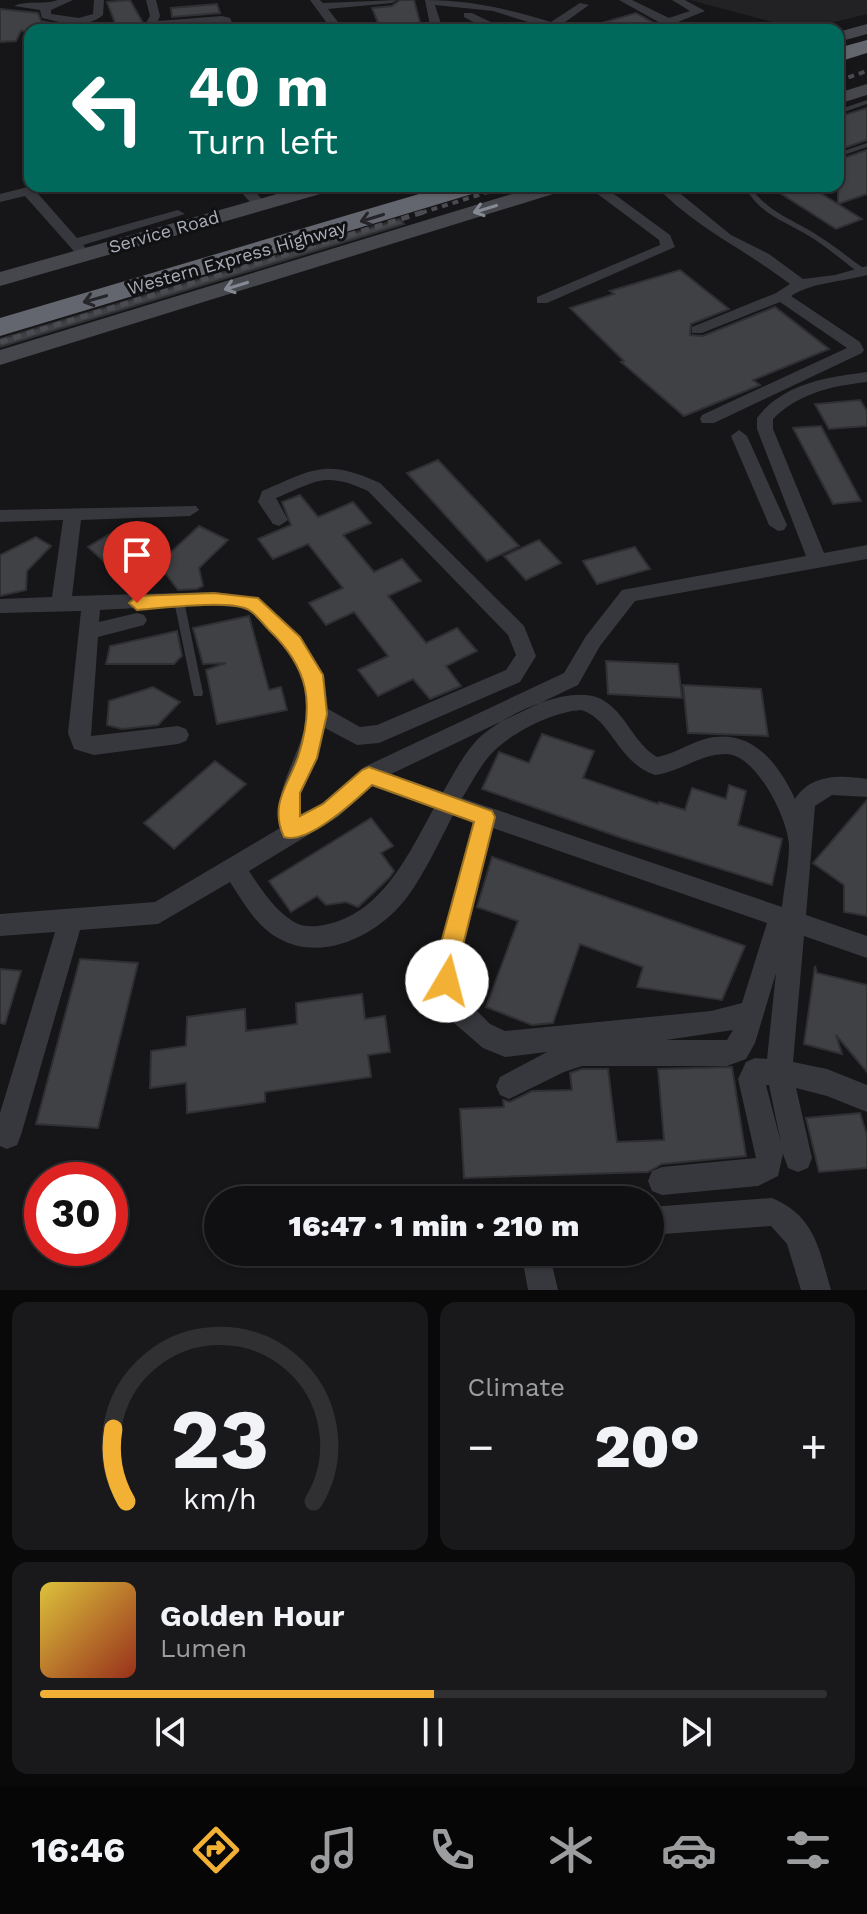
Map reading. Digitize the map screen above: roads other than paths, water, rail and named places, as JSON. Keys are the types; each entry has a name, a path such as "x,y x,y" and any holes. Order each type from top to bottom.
{"highway":[{"path":"844,53 867,46"},
{"path":"844,71 867,64"},
{"name":"Western Express Highway","path":"0,303 379,192"},
{"name":"Western Express Highway","path":"0,327 453,192"},
{"path":"177,275 194,299"}],"street":[{"path":"19,6 47,8 68,0"},
{"path":"95,24 99,0"},
{"path":"151,0 155,16 151,24"},
{"path":"318,4 392,0"},
{"path":"435,24 429,1 444,0 469,10 494,8 539,24"},
{"path":"630,0 677,24"},
{"path":"671,20 700,11 677,0"},
{"path":"318,4 333,24"},
{"path":"556,24 584,5"},
{"path":"47,8 45,15 59,24"},
{"path":"469,10 480,24"},
{"path":"467,24 469,10"},
{"path":"194,24 222,19 227,24"},
{"path":"844,35 867,29"},
{"path":"844,98 866,94"},
{"path":"0,198 24,192"},
{"path":"29,192 81,248 178,214"},
{"path":"248,192 260,205"},
{"name":"Service Road","path":"0,279 81,248 306,192"},
{"path":"0,358 540,192"},
{"path":"542,300 668,247 665,238 602,192"},
{"path":"671,192 726,238 764,257 800,284"},
{"path":"697,330 781,296 800,284 865,271"},
{"path":"708,419 856,350 854,345 781,296"},
{"path":"818,562 765,429 765,418 773,409 804,390 825,383 867,377"},
{"path":"739,436 778,525"},
{"path":"279,520 267,502 268,495 323,472 350,476 374,487 517,631 526,656 513,676 379,734 357,736 318,714"},
{"path":"757,477 783,476"},
{"path":"0,516 190,510"},
{"path":"61,605 73,513"},
{"path":"0,925 158,913 330,810 369,776 571,679 593,641 629,595 867,552"},
{"path":"0,606 214,599 252,603 294,642 314,675 318,714 307,758 290,793 288,808 292,831"},
{"path":"91,604 79,733 82,743 94,746 178,735"},
{"path":"89,632 137,620"},
{"path":"234,869 273,924 291,934 328,936 367,923 398,895 446,803 487,744 563,703 583,700 600,707 632,753 655,766 712,746 733,745 747,751 769,772 801,845"},
{"path":"369,776 867,947"},
{"path":"798,1158 779,1072 787,922 801,845 804,803 816,790 837,784 867,788"},
{"path":"485,817 447,965 447,981 453,998 481,1035 505,1044 711,1023 752,1013"},
{"path":"7,1135 71,920"},
{"path":"509,1086 559,1060 582,1053 732,1052 740,1048 787,922"},
{"path":"662,1181 765,1169 770,1153 751,1075 755,1071 779,1072 845,1089 867,1099"},
{"path":"664,1220 772,1212 784,1216 797,1231 816,1290"},
{"path":"538,1266 543,1290"}],"lane":[{"path":"844,108 866,94"},
{"path":"844,153 867,145"},
{"path":"750,192 768,213 814,236 865,271"},
{"path":"179,601 198,693"}],"railway":[{"path":"844,79 867,71"},
{"path":"421,213 488,192"},
{"path":"0,342 427,211"}]}
